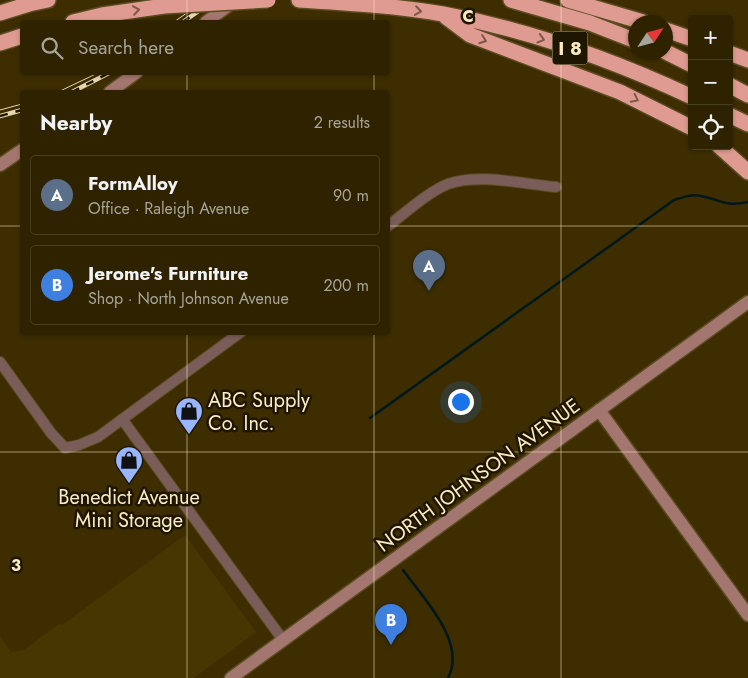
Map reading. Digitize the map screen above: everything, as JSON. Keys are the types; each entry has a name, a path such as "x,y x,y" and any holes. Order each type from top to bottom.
{"highway":[{"path":"0,13 48,0"},
{"path":"81,20 164,6 268,0"},
{"name":"I 8","path":"299,0 367,4 443,14 502,27 600,58 688,95"},
{"name":"I 8","path":"511,0 590,23 628,38"},
{"path":"568,0 628,18"},
{"path":"443,14 470,35 620,92 688,126"},
{"path":"673,32 688,38"},
{"path":"0,43 20,37"},
{"path":"733,54 748,60"},
{"path":"673,56 688,63"},
{"path":"733,87 748,95"},
{"path":"733,117 748,124"},
{"path":"723,150 748,172"}],"main road":[{"path":"209,20 237,0"},
{"path":"113,90 133,75"},
{"path":"0,165 20,151"},
{"name":"NORTH JOHNSON AVENUE","path":"231,678 748,302"},
{"path":"599,410 748,615"}],"street":[{"path":"390,225 446,185 465,180 486,180 556,187"},
{"path":"0,362 64,448 98,437 237,335"},
{"path":"122,419 283,640"}],"shaded area":[{"path":"185,535 256,632 194,678 0,678 0,636 11,652 24,650 60,623 62,625"}],"waterway":[{"path":"370,418 674,200 694,195 733,204 748,202"},
{"path":"403,570 431,607 447,635 452,650 452,664 448,678"}],"tram line":[{"path":"177,20 205,0"},
{"path":"62,90 94,75"},
{"path":"0,110 20,105"}],"railway":[{"path":"186,20 214,0"},
{"path":"76,90 105,75"},
{"path":"0,116 20,111"}],"place":[{"name":"FormAlloy","path":"429,291"},
{"name":"ABC Supply Co. Inc.","path":"189,435"},
{"name":"Benedict Avenue Mini Storage","path":"129,484"},
{"name":"Jerome's Furniture","path":"391,645"}]}
